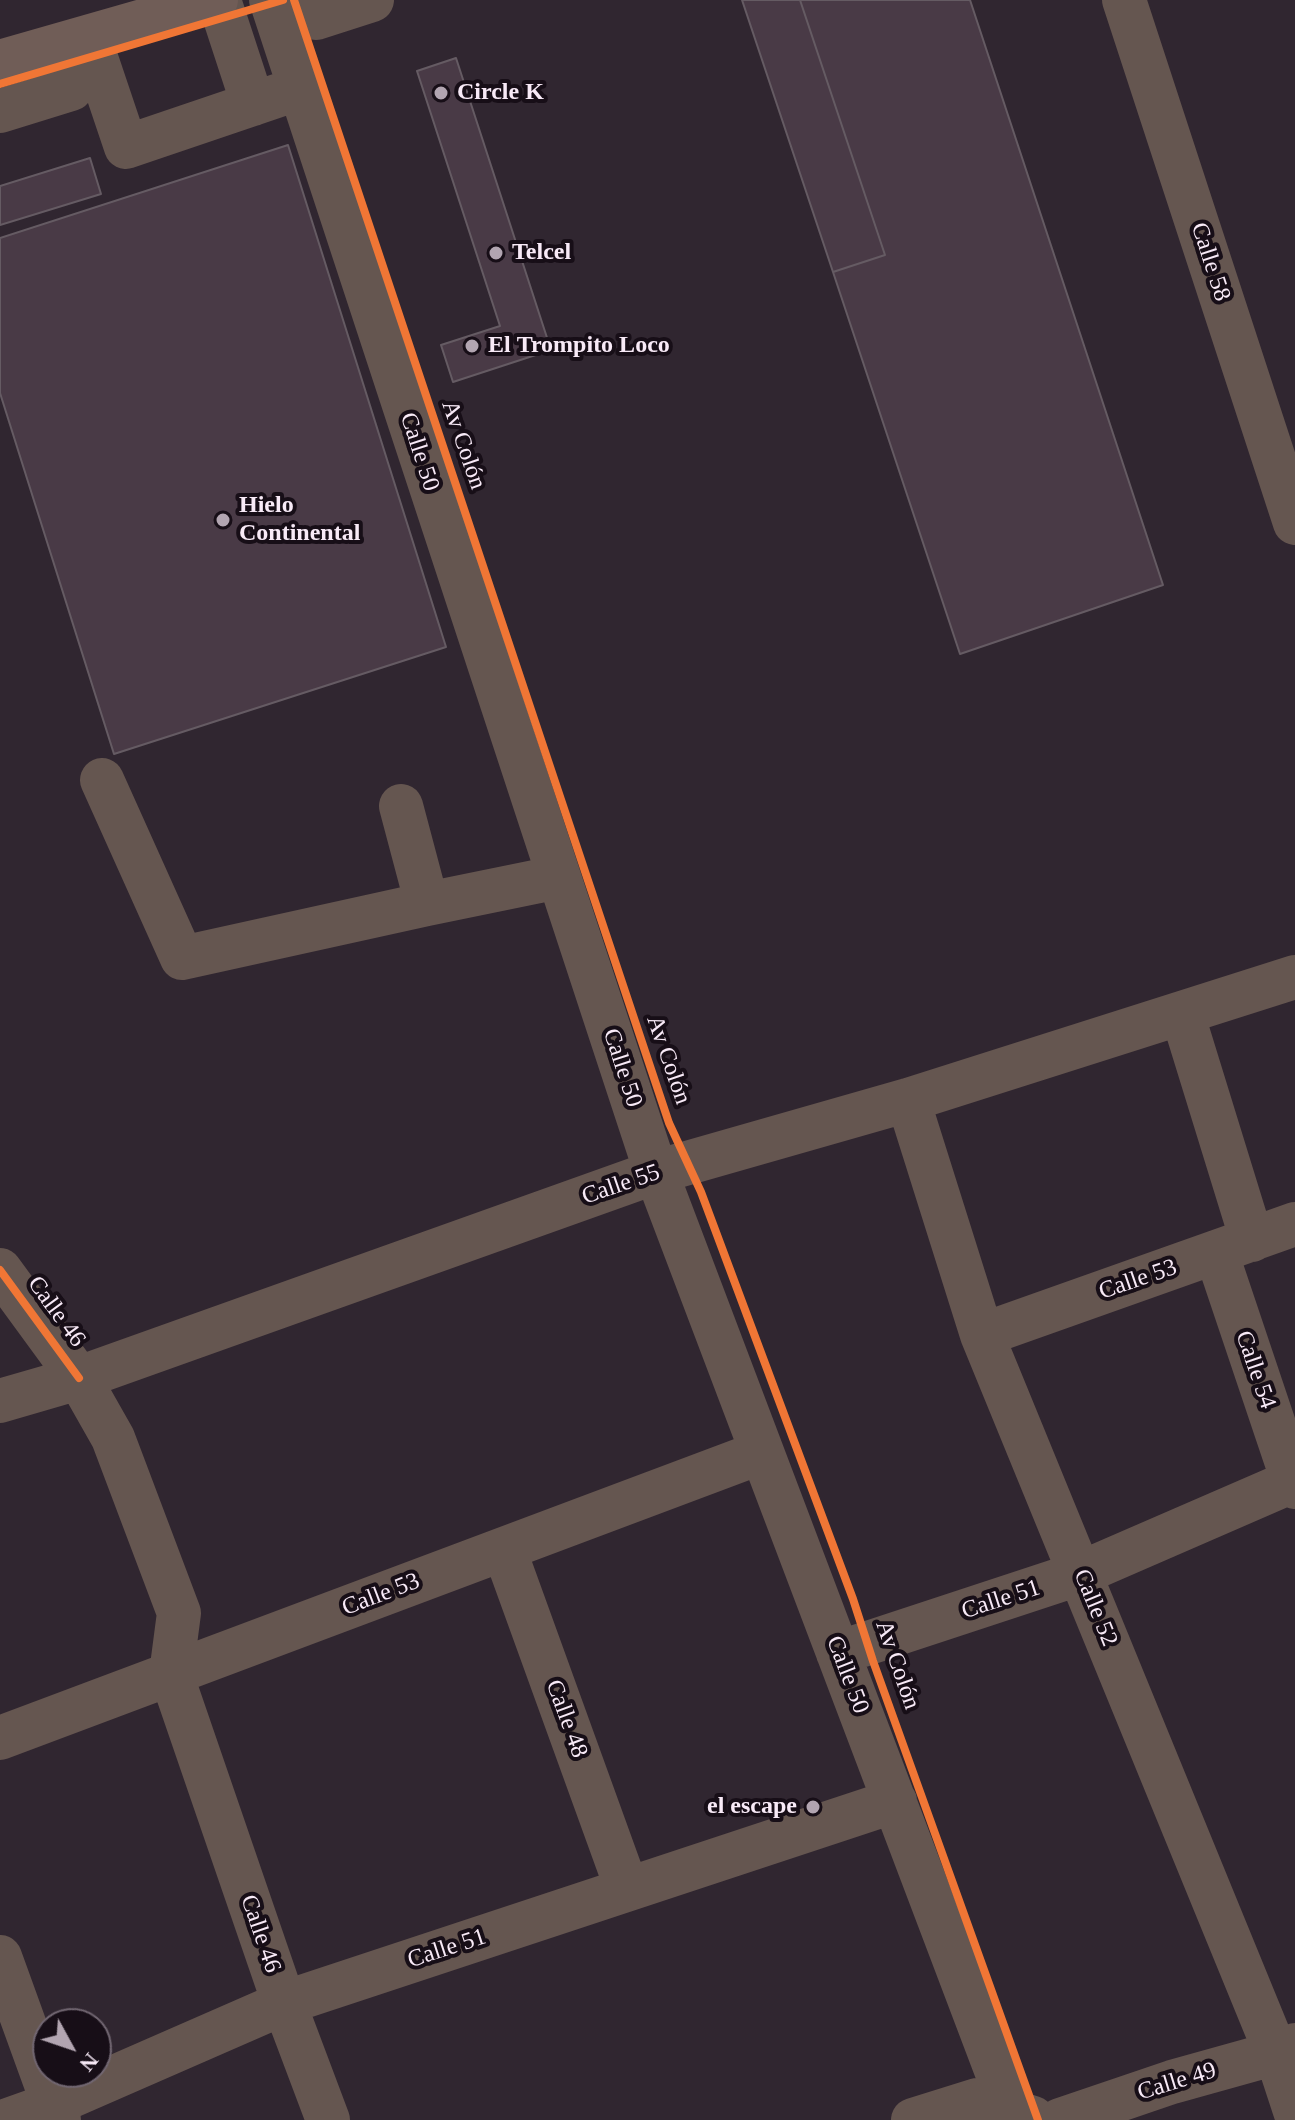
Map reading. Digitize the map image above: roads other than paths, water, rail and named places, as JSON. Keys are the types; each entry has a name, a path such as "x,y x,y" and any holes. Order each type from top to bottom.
{"main road":[{"path":"20,56 217,0"}],"street":[{"path":"217,0 253,104"},
{"name":"Calle 50","path":"271,0 656,1172 895,1801 1022,2117"},
{"path":"311,0 316,18 372,0"},
{"name":"Calle 58","path":"1124,0 1295,523"},
{"path":"89,37 126,147 300,88"},
{"path":"0,111 71,89 20,56"},
{"path":"102,780 182,958 559,877"},
{"path":"401,806 427,904"},
{"name":"Calle 55","path":"0,1401 79,1378 656,1172 908,1100 1295,977"},
{"name":"Calle 54","path":"1182,1013 1234,1246 1294,1484"},
{"name":"Calle 52","path":"908,1100 982,1335 1285,2049 1295,2111"},
{"name":"Calle 53","path":"982,1335 1295,1224"},
{"name":"Calle 46","path":"0,1270 79,1378 113,1438 179,1613 171,1674 284,2003 328,2120"},
{"name":"Calle 53","path":"0,1738 762,1452"},
{"name":"Calle 51","path":"838,1653 1081,1573 1294,1484"},
{"name":"Calle 48","path":"504,1549 627,1889"},
{"name":"Calle 51","path":"8,2120 56,2112 284,2003 895,1801"},
{"path":"0,1957 56,2112"},
{"name":"Calle 49","path":"1060,2120 1172,2082 1285,2049"},
{"path":"913,2120 977,2100 1022,2117"}],"place":[{"name":"Circle K","path":"441,93"},
{"name":"Telcel","path":"496,253"},
{"name":"El Trompito Loco","path":"472,346"},
{"name":"Hielo Continental","path":"223,520"},
{"name":"el escape","path":"813,1807"}]}
